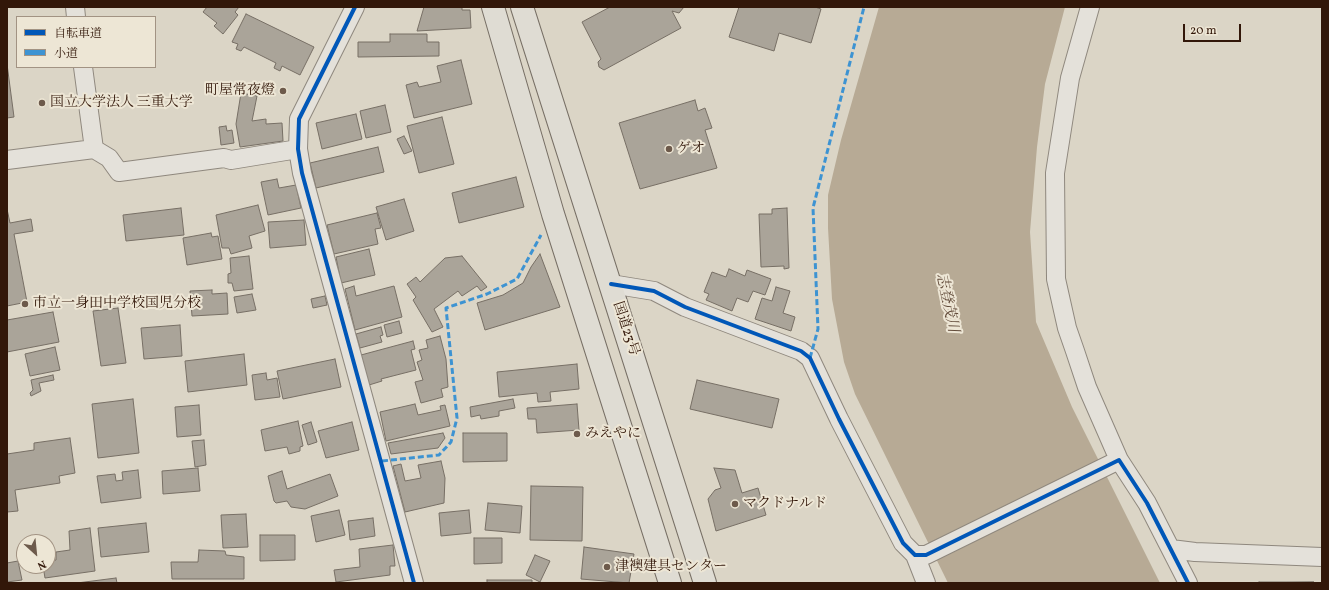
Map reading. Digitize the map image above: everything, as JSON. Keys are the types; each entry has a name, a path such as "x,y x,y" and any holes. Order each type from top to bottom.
{"highway":[{"path":"493,7 553,214 670,583"},
{"name":"国道23号","path":"522,7 705,583"}],"street":[{"path":"355,7 299,119 298,149 302,173 414,583"},
{"path":"1090,7 1070,78 1055,172 1056,279 1066,328 1115,462 1147,504 1172,549 1188,583"},
{"path":"83,68 94,149"},
{"path":"7,160 94,149 109,158 119,172 224,158 231,160 298,149"},
{"path":"610,284 654,291 685,307 801,351 810,358 839,419 903,543 920,555 926,583"},
{"path":"920,555 1115,462"},
{"path":"1172,549 1195,552 1322,557"}],"water":[{"name":"志登茂川","path":"879,7 1065,7 1045,84 1037,147 1030,232 1036,322 1072,407 1160,583 948,583 855,394 844,362 832,299 828,228 828,195 841,140"}],"building":[{"path":"207,7 239,7 235,12 238,15 223,34 214,26 217,23 203,12"},
{"path":"424,7 462,7 462,10 470,10 471,28 417,31"},
{"path":"610,7 684,7 679,13 672,11 681,28 604,70 599,67 598,62 601,59 582,22"},
{"path":"739,7 815,7 821,9 811,43 779,33 774,51 729,37"},
{"path":"246,14 314,47 300,75 282,66 280,71 274,68 276,63 244,47 241,51 236,49 238,44 232,42"},
{"path":"390,34 427,34 427,42 439,42 439,56 358,57 358,42 390,42"},
{"path":"461,60 472,104 414,118 406,85 417,82 419,87 441,82 437,66"},
{"path":"7,64 14,117 7,118"},
{"path":"241,93 257,96 252,121 266,119 266,124 282,123 283,141 240,147 236,124"},
{"name":"ゲオ","path":"695,100 698,111 705,108 712,128 705,130 717,168 640,189 619,123"},
{"path":"385,105 391,132 366,138 360,111"},
{"path":"356,114 362,139 322,149 316,123"},
{"path":"442,117 454,164 419,173 407,126"},
{"path":"226,126 227,131 232,130 234,143 221,145 219,127"},
{"path":"404,136 412,151 404,154 397,139"},
{"path":"378,147 384,172 316,188 310,163"},
{"path":"516,177 524,207 459,223 452,193"},
{"path":"277,179 279,188 296,185 301,208 268,215 261,182"},
{"path":"404,199 414,231 386,240 376,207"},
{"path":"258,205 265,231 249,236 252,248 231,254 229,248 222,248 216,215"},
{"path":"181,208 184,235 126,241 123,215"},
{"path":"787,208 789,268 784,269 784,266 761,267 759,214 772,214 772,209"},
{"path":"7,209 10,223 31,219 33,231 14,234 27,302 7,306"},
{"path":"377,213 381,228 375,229 378,244 334,254 327,225"},
{"path":"304,220 306,245 270,248 268,222"},
{"path":"211,233 212,237 218,236 222,259 187,265 183,238"},
{"path":"369,249 375,275 341,283 336,257"},
{"path":"540,254 560,307 485,330 477,303 503,295 523,283"},
{"path":"249,256 253,289 234,291 232,283 228,283 228,274 231,273 230,258"},
{"path":"462,256 487,287 481,291 477,286 462,296 458,291 434,309 443,327 432,332 413,300 416,297 407,284 416,277 420,282 445,258"},
{"path":"729,269 745,276 747,270 771,279 765,295 753,291 748,302 737,298 732,311 706,300 709,294 704,292 712,272 726,277"},
{"path":"354,286 356,296 394,286 402,317 355,330 345,289"},
{"path":"776,287 790,291 783,313 795,317 791,331 755,319 762,298 772,301"},
{"path":"212,290 212,294 227,293 228,314 192,316 190,291"},
{"path":"252,294 256,310 237,313 234,297"},
{"path":"325,296 327,305 313,308 311,299"},
{"path":"118,308 126,363 101,366 93,311"},
{"path":"53,312 59,342 7,352 7,320"},
{"path":"399,321 402,333 387,337 384,325"},
{"path":"180,325 182,356 144,359 141,328"},
{"path":"381,327 383,335 380,336 382,342 360,348 356,334"},
{"path":"440,336 446,359 448,387 441,389 443,397 421,403 415,382 423,380 417,362 422,360 419,350 428,348 426,340"},
{"path":"413,341 415,349 411,350 416,370 381,379 382,381 369,385 361,355"},
{"path":"55,347 60,370 30,376 25,354"},
{"path":"244,354 247,385 188,392 185,361"},
{"path":"335,359 341,387 283,399 277,371"},
{"path":"577,364 579,389 550,392 551,401 538,402 537,393 499,397 497,372"},
{"path":"266,373 267,380 277,378 280,397 255,400 252,375"},
{"path":"53,375 54,380 39,383 41,391 31,396 30,393 33,390 31,380"},
{"path":"697,380 779,399 772,428 690,409"},
{"path":"133,399 139,453 98,458 92,404"},
{"path":"513,399 515,408 499,411 499,416 481,419 480,415 471,417 470,407"},
{"path":"415,404 418,415 441,410 440,406 445,405 450,426 386,441 380,412"},
{"path":"577,404 579,430 537,433 536,419 528,419 527,408"},
{"path":"199,405 201,435 177,437 175,407"},
{"path":"298,421 303,446 300,447 300,451 289,454 287,447 265,451 261,430"},
{"path":"311,422 317,442 308,445 302,425"},
{"path":"352,422 359,450 326,458 318,431"},
{"path":"443,433 445,438 438,448 391,454 388,443"},
{"path":"463,433 507,433 507,461 463,462"},
{"path":"70,438 75,473 59,476 60,483 15,490 18,511 7,512 7,454 34,450 34,443"},
{"path":"204,440 206,465 195,467 192,441"},
{"path":"441,461 445,478 444,503 405,512 393,466 401,464 405,481 421,478 418,465"},
{"path":"198,468 200,491 163,494 162,471"},
{"path":"714,468 735,470 742,493 758,488 766,515 716,531 708,499 715,490 721,488"},
{"path":"138,470 141,498 101,503 97,476 115,474 116,481 123,480 122,472"},
{"path":"282,471 287,489 330,474 338,496 305,509 291,507 287,501 276,503 274,501 268,476"},
{"path":"531,486 583,487 582,541 530,540"},
{"path":"488,503 522,506 520,533 485,530"},
{"path":"339,510 345,535 316,542 311,516"},
{"path":"469,510 471,533 441,536 439,513"},
{"path":"246,514 248,547 223,548 221,515"},
{"path":"373,518 375,536 350,540 348,521"},
{"path":"146,523 149,552 101,557 98,528"},
{"path":"90,528 95,571 45,578 44,574 56,574 56,552 70,550 69,531"},
{"path":"260,535 295,535 295,560 260,561"},
{"path":"474,538 502,538 502,563 474,564"},
{"path":"393,545 395,566 390,566 390,575 336,582 334,570 360,567 359,549"},
{"name":"津襖建具センター","path":"584,547 634,554 629,583 581,579"},
{"path":"199,550 225,551 226,555 244,557 244,579 172,579 171,562 198,562"},
{"path":"535,555 550,561 540,582 526,575"},
{"path":"16,561 16,574 21,574 22,580 7,582 7,563"},
{"path":"116,578 117,583 77,583"},
{"path":"487,580 532,580 532,583 487,583"},
{"path":"1259,582 1314,582 1259,583"}],"marked path":[{"path":"810,358 818,329 813,208 864,7"},
{"path":"382,461 439,455 451,442 457,418 446,308 487,294 517,279 541,235"}],"cycle path":[{"path":"355,7 299,119 298,149 302,173 414,583"},
{"path":"611,284 654,291 685,307 801,351 810,358 839,419 903,543 915,555 926,555 1119,460 1147,503 1188,583"}],"place":[{"name":"町屋常夜燈","path":"283,91"},
{"name":"国立大学法人 三重大学","path":"42,103"},
{"name":"ゲオ","path":"669,149"},
{"name":"市立一身田中学校国児分校","path":"25,304"},
{"name":"みえやに","path":"577,434"},
{"name":"マクドナルド","path":"735,504"},
{"name":"津襖建具センター","path":"607,567"}]}
